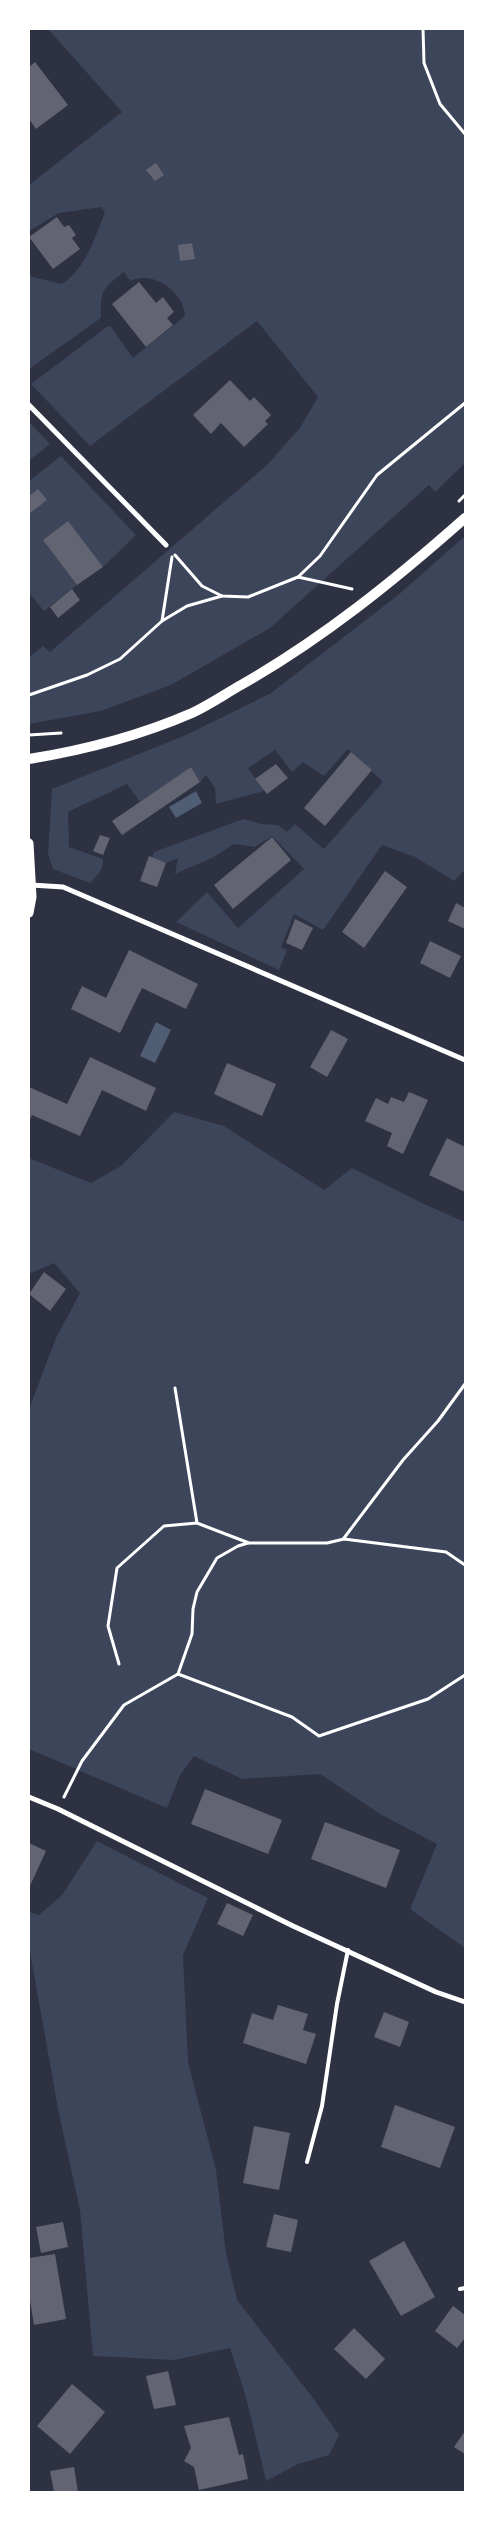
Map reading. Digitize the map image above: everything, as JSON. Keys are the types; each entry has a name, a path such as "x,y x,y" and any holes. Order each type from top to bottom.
{"main road":[{"path":"29,759 97,746 151,729 194,712 277,664 305,645 402,573 465,518"}],"street":[{"path":"29,405 166,545"},
{"path":"29,843 31,885 29,913"},
{"path":"31,885 63,887 78,893 465,1060"},
{"path":"29,1796 293,1926 436,1992 465,2002"}],"lane":[{"path":"307,2162 322,2106 336,2004 348,1950"},
{"path":"460,2289 465,2288"}],"path":[{"path":"423,29 424,63 440,104 465,134"},
{"path":"29,695 87,676 120,659 162,621 187,606 222,596 248,597 298,577 320,556 377,475 399,455 465,403"},
{"path":"455,505 465,494"},
{"path":"162,621 172,552 202,586 222,596"},
{"path":"298,577 357,590 349,596"},
{"path":"29,735 69,733"},
{"path":"344,1539 403,1460 438,1421 465,1384"},
{"path":"175,1388 197,1523"},
{"path":"119,1664 108,1626 117,1568 164,1526 197,1523 249,1543"},
{"path":"58,1809 82,1761 124,1705 178,1674 192,1634 192,1609 196,1592 216,1558 238,1546 249,1543 328,1543 344,1539 446,1552 465,1565"},
{"path":"178,1674 292,1717 319,1736 428,1699 465,1675"}],"shaded area":[{"path":"48,29 465,29 465,463 435,492 429,485 270,628 171,685 101,711 29,724 29,657 43,646 50,652 267,465 299,429 318,397 257,321 90,446 31,384 108,326 111,327 133,358 185,316 179,299 166,285 148,278 130,281 124,272 111,282 104,291 101,302 101,318 29,369 29,276 62,284 77,270 83,261 93,243 105,213 101,207 59,213 29,231 29,185 122,112"},
{"path":"29,422 50,444 29,461"},
{"path":"61,456 136,535 103,567 44,541 77,585 44,611 29,593 29,481"},
{"path":"465,536 465,870 454,881 415,857 382,845 323,930 294,914 281,947 287,950 279,970 176,922 207,892 238,928 304,869 272,836 255,847 234,844 212,858 175,874 178,858 166,863 152,858 154,852 243,819 261,824 278,825 287,832 295,824 324,849 383,782 348,749 324,776 303,762 292,772 275,750 248,768 264,791 216,804 215,788 206,775 200,782 191,767 140,802 127,784 68,812 69,847 103,859 101,869 95,878 90,883 53,869 48,854 52,789 186,735 271,693 397,596"},
{"path":"196,791 202,803 176,818 169,807"},
{"path":"156,1022 171,1030 155,1063 140,1056"},
{"path":"174,1112 224,1126 324,1190 352,1168 465,1222 465,1948 410,1909 437,1844 380,1814 320,1774 242,1779 194,1756 180,1775 167,1808 29,1749 29,1409 56,1338 80,1293 54,1263 29,1274 29,1158 91,1183 121,1166"},
{"path":"97,1841 208,1898 183,1955 188,2062 216,2170 226,2253 237,2300 313,2398 339,2435 329,2455 298,2464 266,2481 246,2397 230,2348 174,2360 93,2356 80,2210 59,2114 29,1947 29,1912 39,1915 62,1895"}],"building":[{"path":"35,62 68,105 36,129 29,119 29,67"},
{"path":"156,163 164,175 155,181 146,170"},
{"path":"57,217 64,227 69,225 76,235 72,238 80,249 53,269 29,237"},
{"path":"192,243 195,259 180,261 178,245"},
{"path":"139,282 156,303 163,297 174,312 167,318 173,325 146,347 112,304"},
{"path":"230,380 250,401 254,397 271,415 265,421 268,424 244,447 221,423 211,434 193,415"},
{"path":"38,489 47,500 29,514 29,496"},
{"path":"68,521 103,567 77,585 43,540"},
{"path":"72,589 80,600 58,618 50,607"},
{"path":"351,752 372,770 325,826 304,808"},
{"path":"276,764 288,778 267,794 255,779"},
{"path":"191,767 200,782 122,835 112,821"},
{"path":"100,835 110,838 103,855 93,851"},
{"path":"272,837 291,860 233,909 214,885"},
{"path":"149,856 166,863 157,887 140,881"},
{"path":"385,871 407,887 364,948 342,932"},
{"path":"456,903 465,908 465,929 448,921"},
{"path":"295,919 313,928 302,950 286,943"},
{"path":"430,941 461,956 450,978 420,963"},
{"path":"129,950 198,984 186,1009 142,988 120,1033 71,1009 82,986 106,998"},
{"path":"331,1030 348,1039 327,1077 310,1067"},
{"path":"90,1057 156,1088 146,1111 102,1090 80,1136 32,1115 29,1122 29,1087 67,1104"},
{"path":"227,1063 276,1084 262,1116 214,1094"},
{"path":"409,1092 428,1100 403,1154 387,1146 392,1133 365,1121 376,1098 388,1104 391,1097 404,1102"},
{"path":"447,1138 465,1147 465,1192 429,1175"},
{"path":"44,1272 66,1289 50,1311 29,1294"},
{"path":"205,1789 282,1820 268,1854 191,1824"},
{"path":"325,1822 400,1850 386,1888 311,1859"},
{"path":"29,1843 46,1851 29,1888"},
{"path":"227,1903 253,1915 243,1936 217,1924"},
{"path":"278,2005 308,2014 303,2030 316,2034 306,2064 243,2043 252,2013 273,2020"},
{"path":"384,2012 409,2022 400,2047 374,2037"},
{"path":"395,2105 455,2127 440,2168 381,2147"},
{"path":"254,2126 290,2133 279,2190 243,2183"},
{"path":"274,2214 298,2220 291,2252 266,2247"},
{"path":"63,2222 68,2247 41,2253 36,2227"},
{"path":"404,2241 435,2297 401,2316 369,2261"},
{"path":"55,2254 66,2319 34,2325 29,2294 29,2258"},
{"path":"453,2306 465,2315 465,2338 457,2348 435,2331"},
{"path":"354,2328 385,2359 366,2379 334,2349"},
{"path":"168,2371 176,2405 154,2409 146,2376"},
{"path":"72,2384 105,2412 70,2454 37,2426"},
{"path":"229,2417 239,2455 243,2454 248,2479 199,2490 194,2467 184,2461 191,2448 184,2426"},
{"path":"465,2431 465,2454 454,2447"},
{"path":"74,2467 78,2492 54,2492 50,2471"}]}
